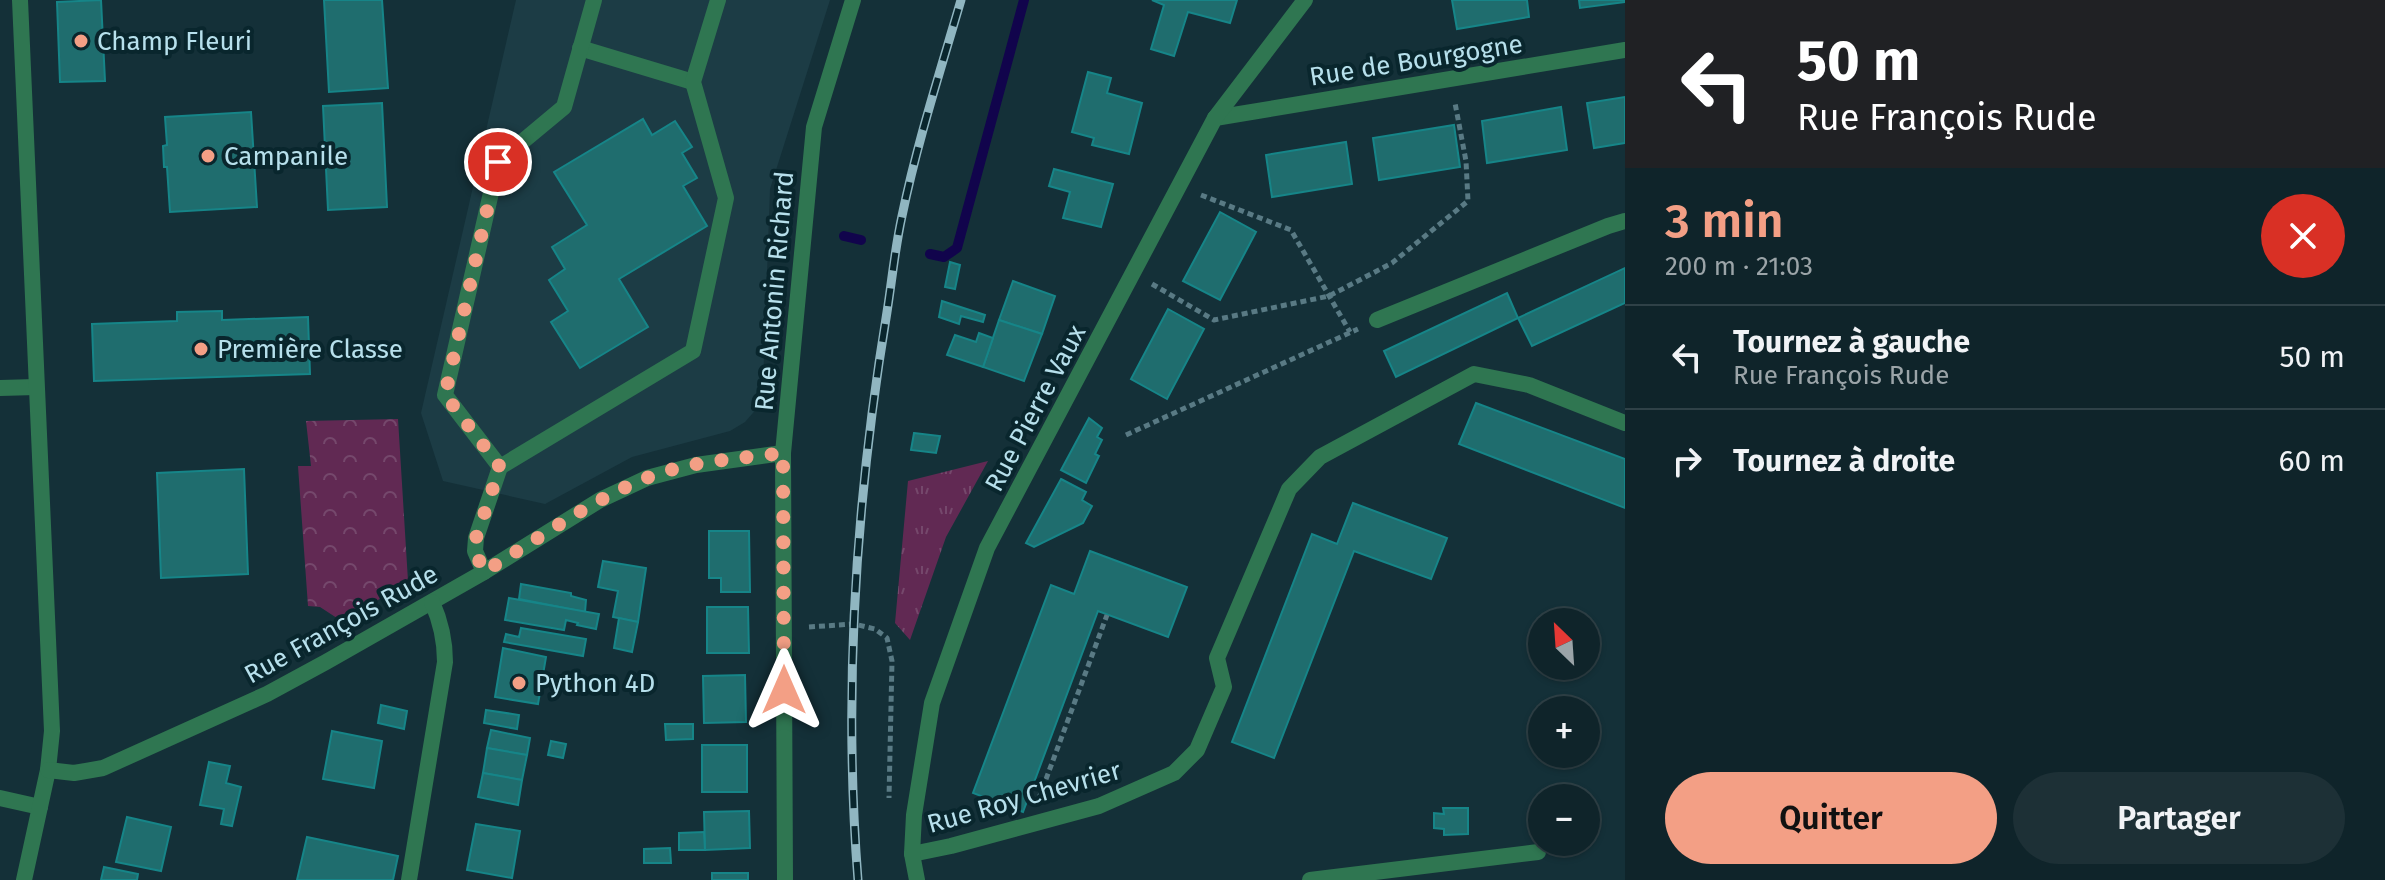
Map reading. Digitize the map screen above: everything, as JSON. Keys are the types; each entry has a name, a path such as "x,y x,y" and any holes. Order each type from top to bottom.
{"street":[{"path":"20,0 52,731 48,770 24,880"},
{"path":"500,467 445,395 498,162 564,107 594,0"},
{"path":"484,572 475,551 476,538 500,467 693,351 726,198 693,82 718,0"},
{"name":"Rue Antonin Richard","path":"785,880 783,453 814,127 853,0"},
{"name":"Rue Pierre Vaux","path":"917,880 912,854 914,815 932,703 987,548 1215,118 1305,0"},
{"path":"580,48 693,82"},
{"name":"Rue de Bourgogne","path":"1215,118 1625,50"},
{"path":"1377,320 1625,221"},
{"name":"Rue Roy Chevrier","path":"912,854 1099,806 1174,773 1197,750 1224,687 1217,658 1289,489 1320,457 1474,374 1529,385 1625,423"},
{"path":"0,388 36,387"},
{"name":"Rue François Rude","path":"48,770 74,773 103,768 267,694 484,572 600,500 647,478 696,465 783,453"},
{"path":"409,880 445,662 441,622 432,602"},
{"path":"0,798 40,807"},
{"path":"1310,880 1528,853"}],"path":[{"path":"1134,273 1214,320 1329,296 1392,263 1468,201 1466,161 1451,79"},
{"path":"1180,187 1291,230 1350,332"},
{"path":"1126,435 1377,320"},
{"path":"1041,822 1036,807 1107,615"},
{"path":"784,626 854,624 875,629 887,638 892,661 888,818 914,815"}],"shaded area":[{"path":"516,0 830,0 770,189 763,384 759,406 745,422 730,431 632,457 545,504 443,481 421,413"}],"green space":[{"path":"398,419 408,581 343,622 320,607 308,606 298,466 311,466 306,421"},
{"path":"988,461 946,537 910,640 895,623 908,481"}],"building":[{"name":"Champ Fleuri","path":"101,0 105,81 60,82 57,2"},
{"path":"324,0 382,0 388,88 329,92"},
{"path":"1152,0 1237,0 1230,23 1188,12 1174,56 1151,49 1164,5"},
{"path":"1452,0 1527,0 1529,17 1457,29"},
{"path":"1579,0 1625,0 1625,2 1580,8"},
{"path":"1088,72 1111,78 1107,93 1142,103 1129,154 1092,145 1094,138 1072,132"},
{"path":"1625,97 1625,143 1594,148 1587,103"},
{"path":"382,103 387,207 328,210 323,106"},
{"path":"1561,107 1567,150 1487,163 1482,121"},
{"name":"Campanile","path":"251,112 257,207 170,212 167,167 164,167 163,146 167,145 165,117"},
{"path":"643,119 652,135 675,121 692,147 682,153 697,178 683,186 707,226 619,279 648,327 580,368 551,322 568,311 549,280 565,269 552,247 587,225 554,172"},
{"path":"1454,125 1460,167 1379,180 1373,138"},
{"path":"1346,142 1352,184 1272,197 1266,155"},
{"path":"1054,169 1113,184 1101,227 1063,218 1070,192 1049,186"},
{"path":"1220,212 1256,232 1220,300 1183,281"},
{"path":"950,262 960,265 955,289 945,287"},
{"path":"1625,268 1625,303 1532,346 1518,318"},
{"path":"1013,281 1055,296 1042,334 999,320"},
{"path":"1507,293 1518,318 1396,377 1384,351"},
{"path":"942,301 985,315 983,322 961,316 959,324 939,317"},
{"path":"1168,309 1204,329 1167,399 1131,379"},
{"name":"Première Classe","path":"222,311 222,320 308,317 310,374 94,381 92,324 177,321 177,312"},
{"path":"999,320 1042,334 1024,381 983,367"},
{"path":"979,333 993,338 983,367 947,355 955,335 976,342"},
{"path":"1476,403 1625,459 1625,508 1459,444"},
{"path":"1089,418 1102,428 1097,437 1102,440 1095,454 1099,456 1086,483 1061,470"},
{"path":"914,433 940,436 936,453 911,450"},
{"path":"244,469 248,574 161,578 157,473"},
{"path":"1061,479 1086,492 1082,500 1092,506 1083,523 1034,547 1026,543"},
{"path":"1353,503 1447,538 1431,579 1354,551 1274,758 1232,742 1312,534 1337,544"},
{"path":"709,531 749,531 750,592 721,592 721,578 709,578"},
{"path":"1090,551 1187,587 1168,637 1098,611 1023,812 973,793 1051,585 1074,594"},
{"path":"603,561 646,568 638,622 613,617 618,591 598,587"},
{"path":"521,584 571,593 571,596 586,600 585,612 519,599"},
{"path":"509,598 599,614 596,629 566,620 564,630 505,620"},
{"path":"707,607 748,607 749,653 707,653"},
{"path":"619,618 638,622 632,652 614,648"},
{"path":"521,628 586,639 583,656 504,642 506,634 519,637"},
{"name":"Python 4D","path":"503,648 546,657 538,704 495,697"},
{"path":"745,675 746,722 704,723 703,676"},
{"path":"381,705 407,711 404,729 378,723"},
{"path":"486,710 519,715 517,729 484,723"},
{"path":"665,724 693,724 693,739 666,740"},
{"path":"491,730 530,738 527,755 487,748"},
{"path":"332,731 382,741 374,788 323,779"},
{"path":"551,741 566,744 563,758 548,755"},
{"path":"702,745 747,745 747,792 702,792"},
{"path":"487,748 527,755 522,780 483,773"},
{"path":"209,762 230,766 226,783 241,787 232,826 221,824 224,809 200,805"},
{"path":"483,773 522,780 518,805 478,797"},
{"path":"1443,808 1468,808 1468,834 1444,835 1444,829 1434,828 1434,813 1444,814"},
{"path":"749,811 750,848 705,850 704,812"},
{"path":"127,817 171,827 161,871 116,862"},
{"path":"476,824 520,831 512,878 467,870"},
{"path":"704,832 705,850 679,850 679,833"},
{"path":"307,837 398,856 393,880 297,880"},
{"path":"670,848 671,863 644,863 644,849"},
{"path":"104,867 138,874 137,880 101,880"},
{"path":"712,873 748,873 748,880 712,880"}],"waterway":[{"path":"930,254 944,257 957,248 1024,0"},
{"path":"844,236 861,240"}],"railway":[{"path":"858,880 852,667 867,453 902,216 961,0"}],"place":[{"name":"Champ Fleuri","path":"81,41"},
{"name":"Campanile","path":"208,156"},
{"name":"Première Classe","path":"201,349"},
{"name":"Python 4D","path":"519,683"}],"route":[{"path":"498,162 445,395 500,467 476,538 475,551 484,572 600,500 647,478 696,465 783,453 784,690"}]}
